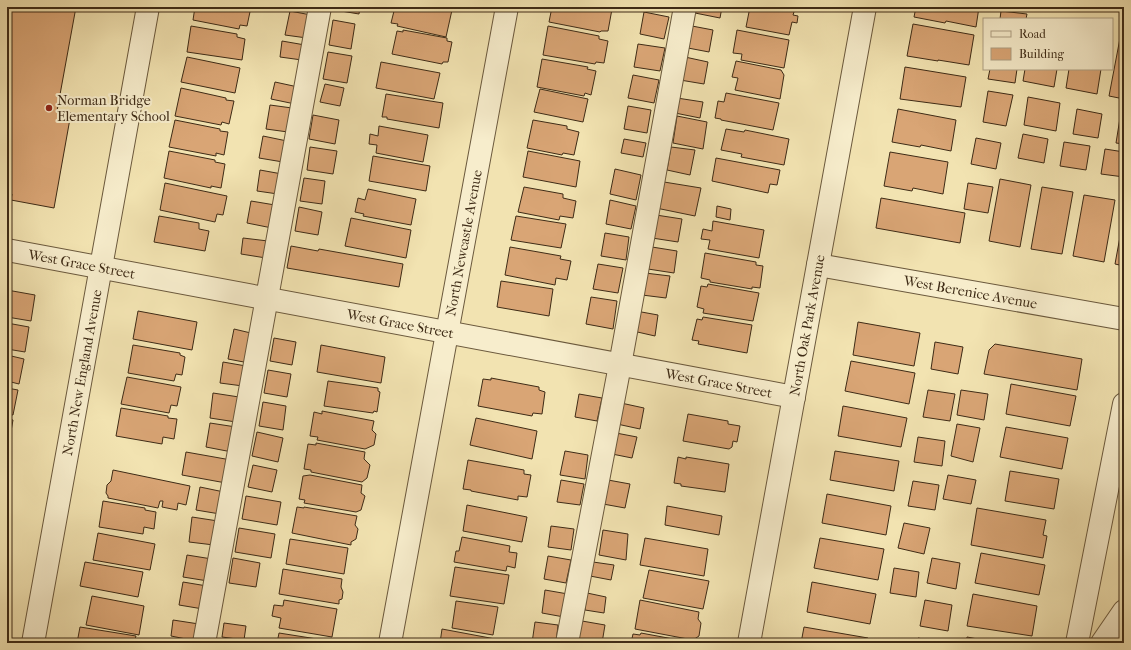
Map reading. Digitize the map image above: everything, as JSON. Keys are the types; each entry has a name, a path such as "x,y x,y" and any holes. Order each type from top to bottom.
{"street":[{"name":"North New England Avenue","path":"33,643 148,7"},
{"path":"204,643 320,7"},
{"name":"North Newcastle Avenue","path":"390,643 507,7"},
{"path":"567,643 620,365 685,7"},
{"name":"North Oak Park Avenue","path":"749,643 865,7"},
{"name":"West Grace Street","path":"7,250 794,397"},
{"name":"West Berenice Avenue","path":"818,265 1124,319"},
{"path":"1077,643 1124,404"},
{"path":"1102,643 1124,611"}],"building":[{"name":"Norman Bridge Elementary School","path":"7,7 76,7 57,111 71,113 54,208 11,200 12,194 7,193"},
{"path":"195,7 251,7 247,26 240,25 239,29 193,20"},
{"path":"335,7 360,7 359,14 335,10"},
{"path":"395,7 439,7 452,10 446,37 397,26 398,24 391,23"},
{"path":"552,7 605,7 612,9 608,31 600,32 549,22"},
{"path":"696,7 722,7 720,18 695,13"},
{"path":"750,7 786,7 795,9 793,15 798,16 797,23 792,22 789,35 746,27"},
{"path":"916,7 979,7 976,27 914,17"},
{"path":"290,11 311,15 307,38 285,35"},
{"path":"1001,11 1027,14 1026,18 1000,18"},
{"path":"644,12 669,17 664,39 640,34"},
{"path":"333,20 355,24 351,49 329,45"},
{"path":"913,24 974,35 969,65 907,56"},
{"path":"191,26 237,34 237,37 245,39 242,60 187,52"},
{"path":"548,26 599,36 599,39 608,41 604,63 596,62 595,64 543,55"},
{"path":"692,26 713,30 709,52 688,48"},
{"path":"403,30 447,38 447,41 452,42 448,62 443,62 442,64 392,54 397,31 403,32"},
{"path":"737,30 789,40 784,68 741,60 742,54 733,53"},
{"path":"1121,33 1124,33 1124,99 1109,96"},
{"path":"282,41 305,45 302,60 280,57"},
{"path":"638,44 665,48 660,71 634,67"},
{"path":"328,52 352,56 347,83 323,79"},
{"path":"187,57 240,68 235,93 181,82"},
{"path":"685,57 708,62 704,84 680,80"},
{"path":"542,59 588,67 587,69 596,71 591,95 585,93 584,96 537,87"},
{"path":"736,61 781,70 784,75 780,99 735,90 738,78 732,77"},
{"path":"381,62 440,73 434,99 376,88"},
{"path":"905,67 966,77 961,107 900,99"},
{"path":"990,70 1017,70 1015,83 988,79"},
{"path":"1025,70 1057,70 1054,87 1023,81"},
{"path":"1069,70 1101,70 1097,94 1066,88"},
{"path":"633,75 659,80 654,103 628,98"},
{"path":"275,82 298,87 295,104 271,99"},
{"path":"325,84 344,88 340,106 320,102"},
{"path":"181,88 234,101 229,124 222,122 221,125 175,116"},
{"path":"540,89 588,99 583,122 534,112"},
{"path":"988,91 1013,95 1006,126 983,122"},
{"path":"726,93 779,103 773,130 715,118 718,101 724,102"},
{"path":"386,94 443,103 439,128 382,117"},
{"path":"1028,97 1060,103 1056,131 1024,125"},
{"path":"677,98 703,102 700,118 675,113"},
{"path":"270,105 292,108 288,132 266,129"},
{"path":"628,106 651,110 647,133 624,129"},
{"path":"898,109 956,120 951,151 921,145 920,147 892,142"},
{"path":"1077,109 1102,114 1098,138 1073,134"},
{"path":"313,115 339,120 335,144 309,139"},
{"path":"677,116 707,122 703,149 673,143"},
{"path":"1120,118 1124,118 1124,144 1116,143"},
{"path":"175,120 228,132 224,155 216,153 216,156 169,147"},
{"path":"533,120 567,126 567,129 579,132 574,155 563,153 562,155 527,148"},
{"path":"379,126 428,135 423,162 376,153 377,145 369,144 370,134 378,136"},
{"path":"726,129 744,132 745,130 789,139 784,165 741,157 742,154 721,150"},
{"path":"1023,134 1048,139 1044,163 1018,158"},
{"path":"263,136 287,141 283,162 259,158"},
{"path":"976,138 1001,143 996,169 971,164"},
{"path":"624,139 646,143 643,157 621,153"},
{"path":"1064,142 1090,146 1086,170 1060,166"},
{"path":"310,147 337,151 333,174 307,170"},
{"path":"671,147 695,150 690,175 667,170"},
{"path":"1105,149 1124,152 1124,177 1101,174"},
{"path":"169,151 215,160 215,162 225,164 221,188 211,186 211,188 164,178"},
{"path":"528,151 580,161 576,187 523,177"},
{"path":"890,152 948,162 943,194 913,188 912,191 884,186"},
{"path":"373,156 430,166 426,191 369,181"},
{"path":"716,158 780,170 777,185 770,184 768,193 712,181"},
{"path":"615,169 641,175 636,200 610,194"},
{"path":"260,170 282,174 278,194 257,191"},
{"path":"304,178 325,181 322,204 300,201"},
{"path":"1000,179 1031,185 1020,247 989,241"},
{"path":"664,182 701,188 695,216 656,208"},
{"path":"165,183 227,196 223,215 217,214 215,222 160,210"},
{"path":"968,183 993,187 988,213 964,209"},
{"path":"524,187 563,194 563,198 576,201 573,218 560,216 559,220 518,212"},
{"path":"1042,187 1073,192 1062,254 1031,249"},
{"path":"368,189 416,199 411,225 363,216 364,214 355,212 358,198 365,200"},
{"path":"1084,195 1115,200 1104,262 1073,256"},
{"path":"881,198 965,213 960,243 876,228"},
{"path":"610,200 636,206 631,229 606,224"},
{"path":"251,201 275,205 272,228 247,223"},
{"path":"717,206 731,209 730,220 716,217"},
{"path":"299,207 322,212 318,235 295,231"},
{"path":"656,215 682,219 678,242 652,238"},
{"path":"1124,215 1124,266 1115,264"},
{"path":"159,216 199,223 199,229 209,231 205,251 154,242"},
{"path":"516,216 566,224 561,248 511,240"},
{"path":"351,218 411,230 406,258 345,246"},
{"path":"713,221 764,230 759,258 708,249 710,240 701,239 703,229 712,231"},
{"path":"605,233 629,237 626,260 601,256"},
{"path":"243,238 268,241 266,258 241,254"},
{"path":"291,246 318,251 319,249 403,264 399,287 287,268"},
{"path":"510,247 561,256 560,259 571,261 567,280 556,278 555,285 505,275"},
{"path":"652,247 677,251 674,273 648,269"},
{"path":"705,253 756,262 756,265 763,266 760,288 752,287 752,289 710,282 710,280 701,278"},
{"path":"598,264 623,268 618,293 593,289"},
{"path":"645,273 670,276 666,298 642,295"},
{"path":"501,281 553,289 549,316 497,307"},
{"path":"708,284 759,293 753,321 703,313 704,309 697,307 701,286 707,287"},
{"path":"7,290 35,295 31,321 7,317"},
{"path":"591,297 617,301 613,329 586,324"},
{"path":"138,311 197,322 192,350 133,339"},
{"path":"636,311 658,315 655,336 633,331"},
{"path":"703,317 752,325 747,353 698,344 699,341 692,340 697,319 702,320"},
{"path":"858,322 920,333 914,366 853,355"},
{"path":"7,323 29,327 25,352 7,349"},
{"path":"234,329 255,334 249,363 228,359"},
{"path":"274,338 296,342 292,365 270,361"},
{"path":"935,342 963,347 958,374 931,369"},
{"path":"995,344 1082,359 1077,390 984,374 989,350"},
{"path":"133,345 180,353 180,355 185,357 182,375 176,374 174,381 128,373"},
{"path":"321,345 385,357 381,383 317,372"},
{"path":"7,355 24,359 19,384 7,381"},
{"path":"851,361 915,373 909,404 845,391"},
{"path":"223,362 246,366 243,386 220,383"},
{"path":"268,370 291,374 287,397 264,393"},
{"path":"127,377 181,387 177,406 171,405 169,413 121,404"},
{"path":"491,378 539,387 539,390 545,392 542,414 533,413 532,416 478,406 483,379 491,380"},
{"path":"328,381 378,388 378,391 380,392 377,412 374,411 373,413 324,406"},
{"path":"1011,384 1076,396 1070,426 1006,414"},
{"path":"7,388 18,390 13,415 7,414"},
{"path":"928,390 955,394 950,421 923,417"},
{"path":"961,390 988,394 984,420 957,415"},
{"path":"213,393 239,397 236,422 210,418"},
{"path":"579,394 602,398 597,421 575,417"},
{"path":"263,402 286,406 283,430 259,426"},
{"path":"621,403 644,408 640,429 617,424"},
{"path":"843,406 907,418 901,447 838,436"},
{"path":"121,408 168,416 168,418 177,419 174,439 163,437 162,444 116,436"},
{"path":"322,411 374,421 372,430 376,434 374,445 365,449 317,440 318,437 310,436 314,412 322,414"},
{"path":"688,414 728,421 728,424 740,426 737,442 733,441 732,447 729,449 683,441"},
{"path":"476,418 537,431 532,459 470,445"},
{"path":"7,419 13,420 8,448 7,447"},
{"path":"210,423 236,427 232,452 206,447"},
{"path":"957,424 980,428 973,462 951,456"},
{"path":"1006,427 1068,438 1062,469 1000,457"},
{"path":"257,432 283,438 278,462 252,456"},
{"path":"616,433 637,437 632,458 612,454"},
{"path":"918,437 945,441 942,466 914,462"},
{"path":"316,443 365,452 364,459 370,465 367,478 362,482 311,472 311,470 304,469 308,444 316,445"},
{"path":"565,451 588,455 585,479 560,475"},
{"path":"835,451 899,461 894,491 830,480"},
{"path":"186,452 231,460 226,483 182,475"},
{"path":"678,457 729,464 725,492 681,486 681,484 674,483"},
{"path":"468,460 524,470 524,474 531,475 527,497 518,496 518,500 463,489"},
{"path":"253,465 277,470 272,492 248,487"},
{"path":"113,470 190,486 186,505 178,503 177,510 162,507 163,501 160,501 158,508 108,498 106,493 107,485 111,481"},
{"path":"1010,471 1059,479 1054,509 1005,501"},
{"path":"310,475 362,485 361,493 365,496 361,510 356,512 304,503 305,500 299,499 303,476"},
{"path":"948,475 976,480 971,504 943,499"},
{"path":"561,480 584,484 580,505 557,502"},
{"path":"608,480 630,484 625,508 603,504"},
{"path":"913,481 939,485 935,510 908,506"},
{"path":"200,487 224,492 220,514 196,510"},
{"path":"827,494 891,506 886,535 822,523"},
{"path":"246,496 281,502 277,525 242,519"},
{"path":"103,501 145,508 145,510 156,512 154,529 144,527 143,534 99,527"},
{"path":"467,505 527,517 522,542 463,531"},
{"path":"667,506 722,516 719,535 665,525"},
{"path":"297,507 357,516 355,525 358,529 356,539 351,542 351,545 292,533"},
{"path":"977,508 1046,520 1043,535 1047,536 1043,558 971,545"},
{"path":"192,517 218,521 214,545 189,542"},
{"path":"904,523 930,528 924,554 898,548"},
{"path":"551,526 574,529 571,550 548,547"},
{"path":"239,528 275,534 271,558 235,552"},
{"path":"603,530 628,534 626,560 599,555"},
{"path":"98,533 155,544 150,570 93,560"},
{"path":"462,537 510,546 509,552 517,553 515,568 507,566 506,571 454,562 456,551 459,551"},
{"path":"645,538 708,549 704,576 640,565"},
{"path":"820,538 884,549 878,580 814,568"},
{"path":"290,539 348,548 344,574 286,564"},
{"path":"981,553 1045,565 1039,595 975,583"},
{"path":"187,555 212,559 208,581 183,577"},
{"path":"548,556 571,560 566,583 544,579"},
{"path":"233,558 260,563 256,587 229,583"},
{"path":"932,558 960,563 956,589 927,583"},
{"path":"85,562 143,572 138,597 80,586"},
{"path":"593,562 614,565 611,580 590,576"},
{"path":"455,567 509,575 504,604 450,596"},
{"path":"894,568 919,572 916,597 890,593"},
{"path":"283,569 342,579 342,599 339,600 339,604 279,594"},
{"path":"649,570 709,581 703,609 643,598"},
{"path":"183,582 207,586 203,609 179,605"},
{"path":"812,582 876,594 870,624 807,612"},
{"path":"545,590 568,594 564,617 542,613"},
{"path":"587,593 606,597 604,613 585,610"},
{"path":"973,594 1037,606 1032,636 967,626"},
{"path":"92,596 144,606 139,635 86,625"},
{"path":"284,600 337,609 332,637 279,628 281,618 272,616 274,605 283,606"},
{"path":"640,600 699,612 698,619 701,623 699,636 693,640 635,629"},
{"path":"925,600 952,605 948,631 920,626"},
{"path":"456,601 498,607 493,635 452,628"},
{"path":"173,620 199,624 196,641 171,636"},
{"path":"582,621 605,625 602,643 578,642"},
{"path":"535,622 558,625 556,643 532,643"},
{"path":"224,623 246,626 244,640 222,637"},
{"path":"80,627 136,636 134,643 77,643"},
{"path":"804,627 868,638 867,643 801,643"},
{"path":"442,629 506,641 506,643 440,643"},
{"path":"279,633 317,639 331,642 277,643"},
{"path":"641,633 695,643 631,643 633,634 640,635"},
{"path":"967,637 999,643 966,643"},
{"path":"918,638 944,643 917,643"}],"place":[{"name":"Norman Bridge Elementary School","path":"49,108"}]}
